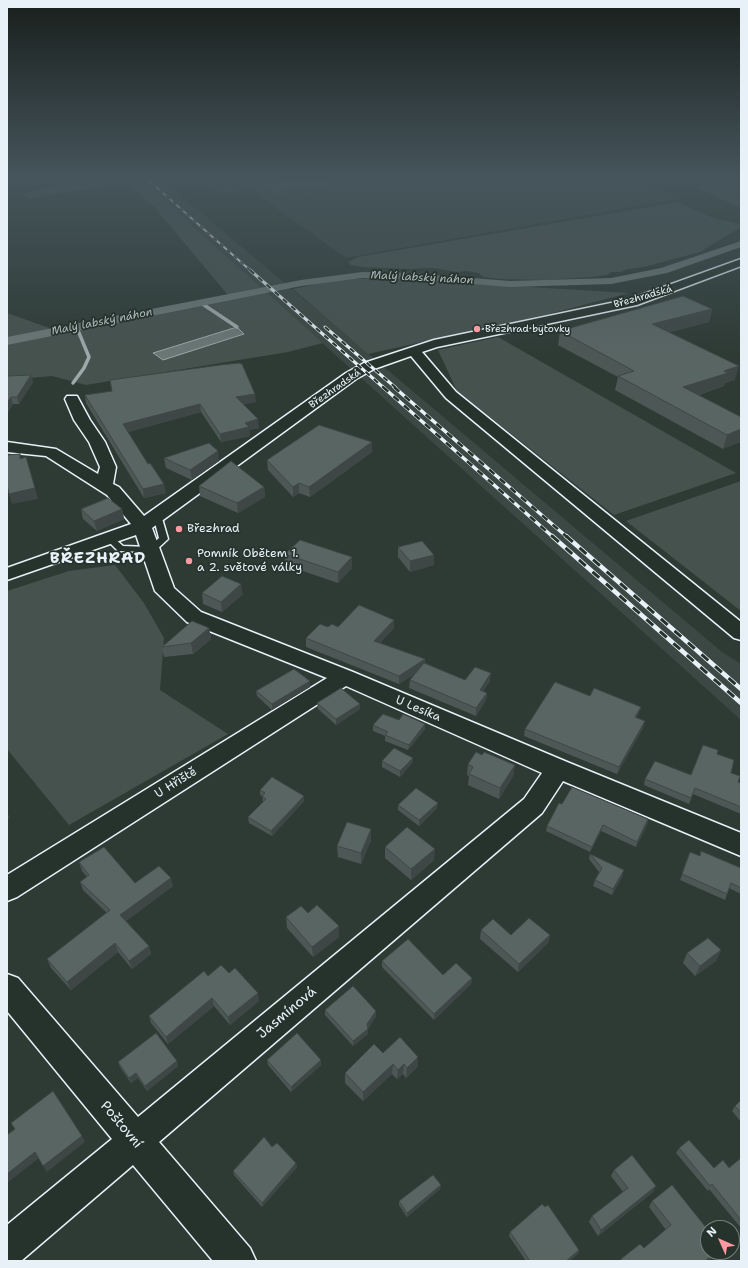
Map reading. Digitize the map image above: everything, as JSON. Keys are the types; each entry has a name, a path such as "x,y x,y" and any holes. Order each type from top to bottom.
{"street":[{"name":"Březhradská","path":"7,574 110,539 142,526 351,376 370,366 413,350 633,302 741,262"},
{"path":"413,350 451,395 473,414 741,633"},
{"path":"72,399 82,420 97,442 108,467 104,485"},
{"name":"U Lesíka","path":"7,447 50,452 113,491 142,526 165,591 194,617 346,677 558,769 741,845"},
{"name":"U Hřiště","path":"7,889 346,677"},
{"name":"Jasmínová","path":"7,1249 533,806 558,769"},
{"name":"Poštovní","path":"7,988 135,1142 237,1261"}],"lane":[{"path":"110,539 121,549 151,550 164,539 157,515"}],"shaded area":[{"path":"180,237 205,237 323,343 288,352 86,385 52,376 7,380 7,313 55,330 228,295","holes":["244,334 163,360 154,355 161,350 191,342"]},
{"path":"205,237 230,237 722,652 741,664 741,720"},
{"path":"317,237 463,237 346,258"},
{"path":"473,237 724,237 700,252 644,267 628,269 621,272 611,272 608,275 545,280 500,279 483,277 479,273 466,271 458,272 432,268 409,269 363,267 351,265 348,262 358,257"},
{"path":"380,278 629,293 549,314 368,354 293,289 335,280"},
{"path":"237,327 244,334 163,360 153,353"},
{"path":"498,337 736,473 614,515 457,391 438,350"},
{"path":"741,481 741,611 626,521"},
{"path":"115,565 144,603 164,638 160,690 228,734 69,825 7,749 7,591 69,571"}],"building":[{"path":"683,296 712,309 652,324 739,366 724,371 728,373 683,387 741,417 741,429 727,435 618,376 634,371 560,331"},
{"path":"239,363 242,364 255,394 236,397 258,419 245,423 249,427 220,434 200,404 123,424 148,464 150,463 164,484 143,489 85,395 112,391 110,380"},
{"path":"31,375 17,397 11,397 7,403 7,376"},
{"path":"319,425 372,442 309,487 299,483 293,487 267,460"},
{"path":"209,443 218,451 190,470 164,458"},
{"path":"20,454 20,459 26,457 35,488 9,494 7,485 7,455"},
{"path":"231,461 264,487 237,503 199,486"},
{"path":"108,498 122,509 94,521 81,509"},
{"path":"300,540 352,557 338,572 285,554"},
{"path":"422,541 434,555 410,561 398,547"},
{"path":"222,576 241,584 221,602 202,593"},
{"path":"359,605 394,620 374,641 425,659 399,676 306,638 320,624 328,627 332,624 338,627"},
{"path":"192,621 209,628 191,643 162,647"},
{"path":"424,663 465,680 475,667 491,673 480,690 487,693 476,708 410,680"},
{"path":"294,669 310,681 272,704 256,691"},
{"path":"555,682 590,696 594,688 641,707 635,717 645,721 619,767 525,729"},
{"path":"341,688 360,704 336,719 317,703"},
{"path":"383,714 399,720 403,714 425,724 409,745 385,735 388,732 373,725"},
{"path":"703,745 718,750 717,754 734,760 731,773 740,776 738,782 741,783 741,807 695,788 691,798 645,779 655,761 691,775"},
{"path":"394,748 413,758 400,771 382,761"},
{"path":"476,752 482,755 484,752 515,765 500,788 469,774 473,767 468,764"},
{"path":"272,777 304,796 271,831 248,817 266,799 262,796 265,793 260,790"},
{"path":"572,787 648,819 637,842 603,825 592,847 547,826 559,803 562,804"},
{"path":"416,788 438,803 419,820 398,805"},
{"path":"347,822 371,829 361,853 337,846"},
{"path":"407,827 435,849 411,869 385,847"},
{"path":"104,847 135,883 159,866 171,878 120,915 149,946 129,961 115,943 67,982 47,959 110,910 80,882 89,875 79,862"},
{"path":"701,851 741,868 741,888 731,883 727,894 682,874 690,852 700,856"},
{"path":"590,854 624,870 613,889 595,880 602,868"},
{"path":"317,905 339,926 312,947 286,917 301,906 308,913"},
{"path":"529,918 550,935 519,964 481,930 493,919 511,935"},
{"path":"708,938 721,950 700,966 687,953"},
{"path":"408,939 443,975 456,963 472,978 434,1014 382,961"},
{"path":"221,965 229,973 235,968 258,993 228,1017 212,998 166,1037 149,1016 204,971 208,976"},
{"path":"353,986 376,1011 367,1024 368,1029 353,1041 325,1010"},
{"path":"156,1033 177,1061 145,1086 136,1073 129,1078 118,1062"},
{"path":"297,1033 321,1060 291,1087 267,1060"},
{"path":"400,1037 418,1057 407,1068 404,1064 398,1070 393,1064 363,1092 345,1073 374,1044 383,1053"},
{"path":"53,1091 82,1136 43,1166 35,1152 7,1174 7,1135 15,1129 11,1123"},
{"path":"741,1100 741,1113 735,1106"},
{"path":"264,1137 272,1147 277,1143 296,1163 262,1203 233,1171"},
{"path":"689,1140 714,1168 723,1160 729,1168 741,1158 741,1220 712,1184 710,1186 679,1148"},
{"path":"632,1155 656,1186 601,1230 592,1216 628,1188 614,1170"},
{"path":"433,1175 441,1185 407,1213 399,1201"},
{"path":"672,1185 700,1220 700,1260 706,1260 622,1261 621,1259 640,1244 644,1248 671,1225 652,1201"},
{"path":"542,1204 545,1207 548,1205 579,1250 566,1261 530,1261 510,1232"}],"waterway":[{"name":"Malý labský náhon","path":"7,341 301,283 362,275 410,276 510,284 611,281 663,271 741,244"},
{"path":"201,303 237,327"},
{"path":"73,383 84,368 89,357 77,328"}],"railway":[{"path":"213,237 251,271"},
{"path":"250,270 384,388"},
{"path":"325,327 396,388"},
{"path":"383,387 553,537"},
{"path":"394,387 567,537"},
{"path":"552,536 741,703"},
{"path":"566,536 741,689"}],"place":[{"name":"Březhrad bytovky","path":"477,329"},
{"name":"Březhrad","path":"179,529"},
{"name":"Pomník Obětem 1. a 2. světové války","path":"189,561"}],"district":[{"name":"BŘEZHRAD","path":"98,559"}]}
